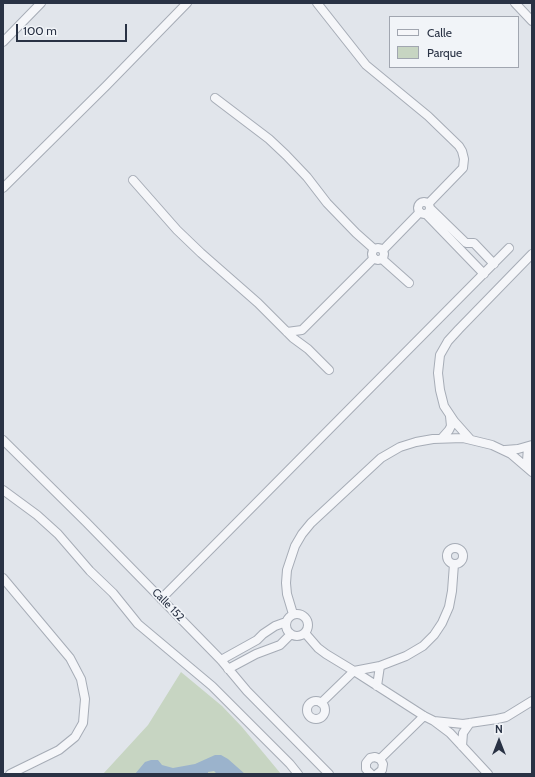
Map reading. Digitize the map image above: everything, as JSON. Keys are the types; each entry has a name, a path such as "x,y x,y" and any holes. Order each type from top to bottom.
{"street":[{"path":"3,42 41,3"},
{"path":"3,188 187,3"},
{"path":"317,3 366,65 428,116 459,146 462,151 464,159 463,168 427,209 383,250"},
{"path":"514,3 532,21"},
{"path":"215,98 269,139 286,155 356,233 374,249"},
{"path":"133,180 177,230 226,276 258,303 287,332 324,363 329,370"},
{"path":"427,209 466,243 474,243 494,264"},
{"path":"427,209 484,274"},
{"path":"374,249 380,248 383,250"},
{"path":"162,599 510,248"},
{"path":"374,249 372,254 409,283"},
{"path":"287,332 302,330 378,258 384,256 383,250"},
{"path":"470,440 444,406 438,373 440,355 448,341 532,254"},
{"path":"302,330 303,345"},
{"path":"442,438 450,430 450,415"},
{"path":"293,614 287,594 287,570 295,546 302,534 311,524 381,458 400,447 416,442 442,438 463,438 492,446 511,454 530,470"},
{"name":"Calle 152","path":"3,440 162,599 221,660 247,691 330,774"},
{"path":"504,451 530,446 527,462 530,470"},
{"path":"3,490 37,515 58,534 90,571 113,593 138,624 212,686 290,764 298,774"},
{"path":"321,703 354,670 380,666 406,656 423,646 434,635 442,623 449,607 454,564"},
{"path":"3,578 70,658 81,679 85,699 83,723 75,737 59,750 10,774"},
{"path":"221,660 257,640 275,626 286,622 293,614 302,614 307,619 309,626 305,633 298,636 291,634 287,629 286,622"},
{"path":"305,633 322,651 434,721 450,733 483,772"},
{"path":"228,669 256,654 280,645 291,634"},
{"path":"377,686 380,666"},
{"path":"434,721 464,724 506,717 532,701"},
{"path":"380,759 424,716"},
{"path":"462,746 463,733 470,723"},
{"path":"371,774 366,769 368,760 372,757 380,759"},
{"path":"378,774 383,767 380,759"}],"green space":[{"path":"181,672 222,706 242,727 281,774 103,774 148,725"}],"water":[{"path":"215,755 221,755 228,759 245,774 217,774 214,771 208,772 208,774 135,774 145,762 151,760 158,760 162,765 173,768 195,764"}]}
